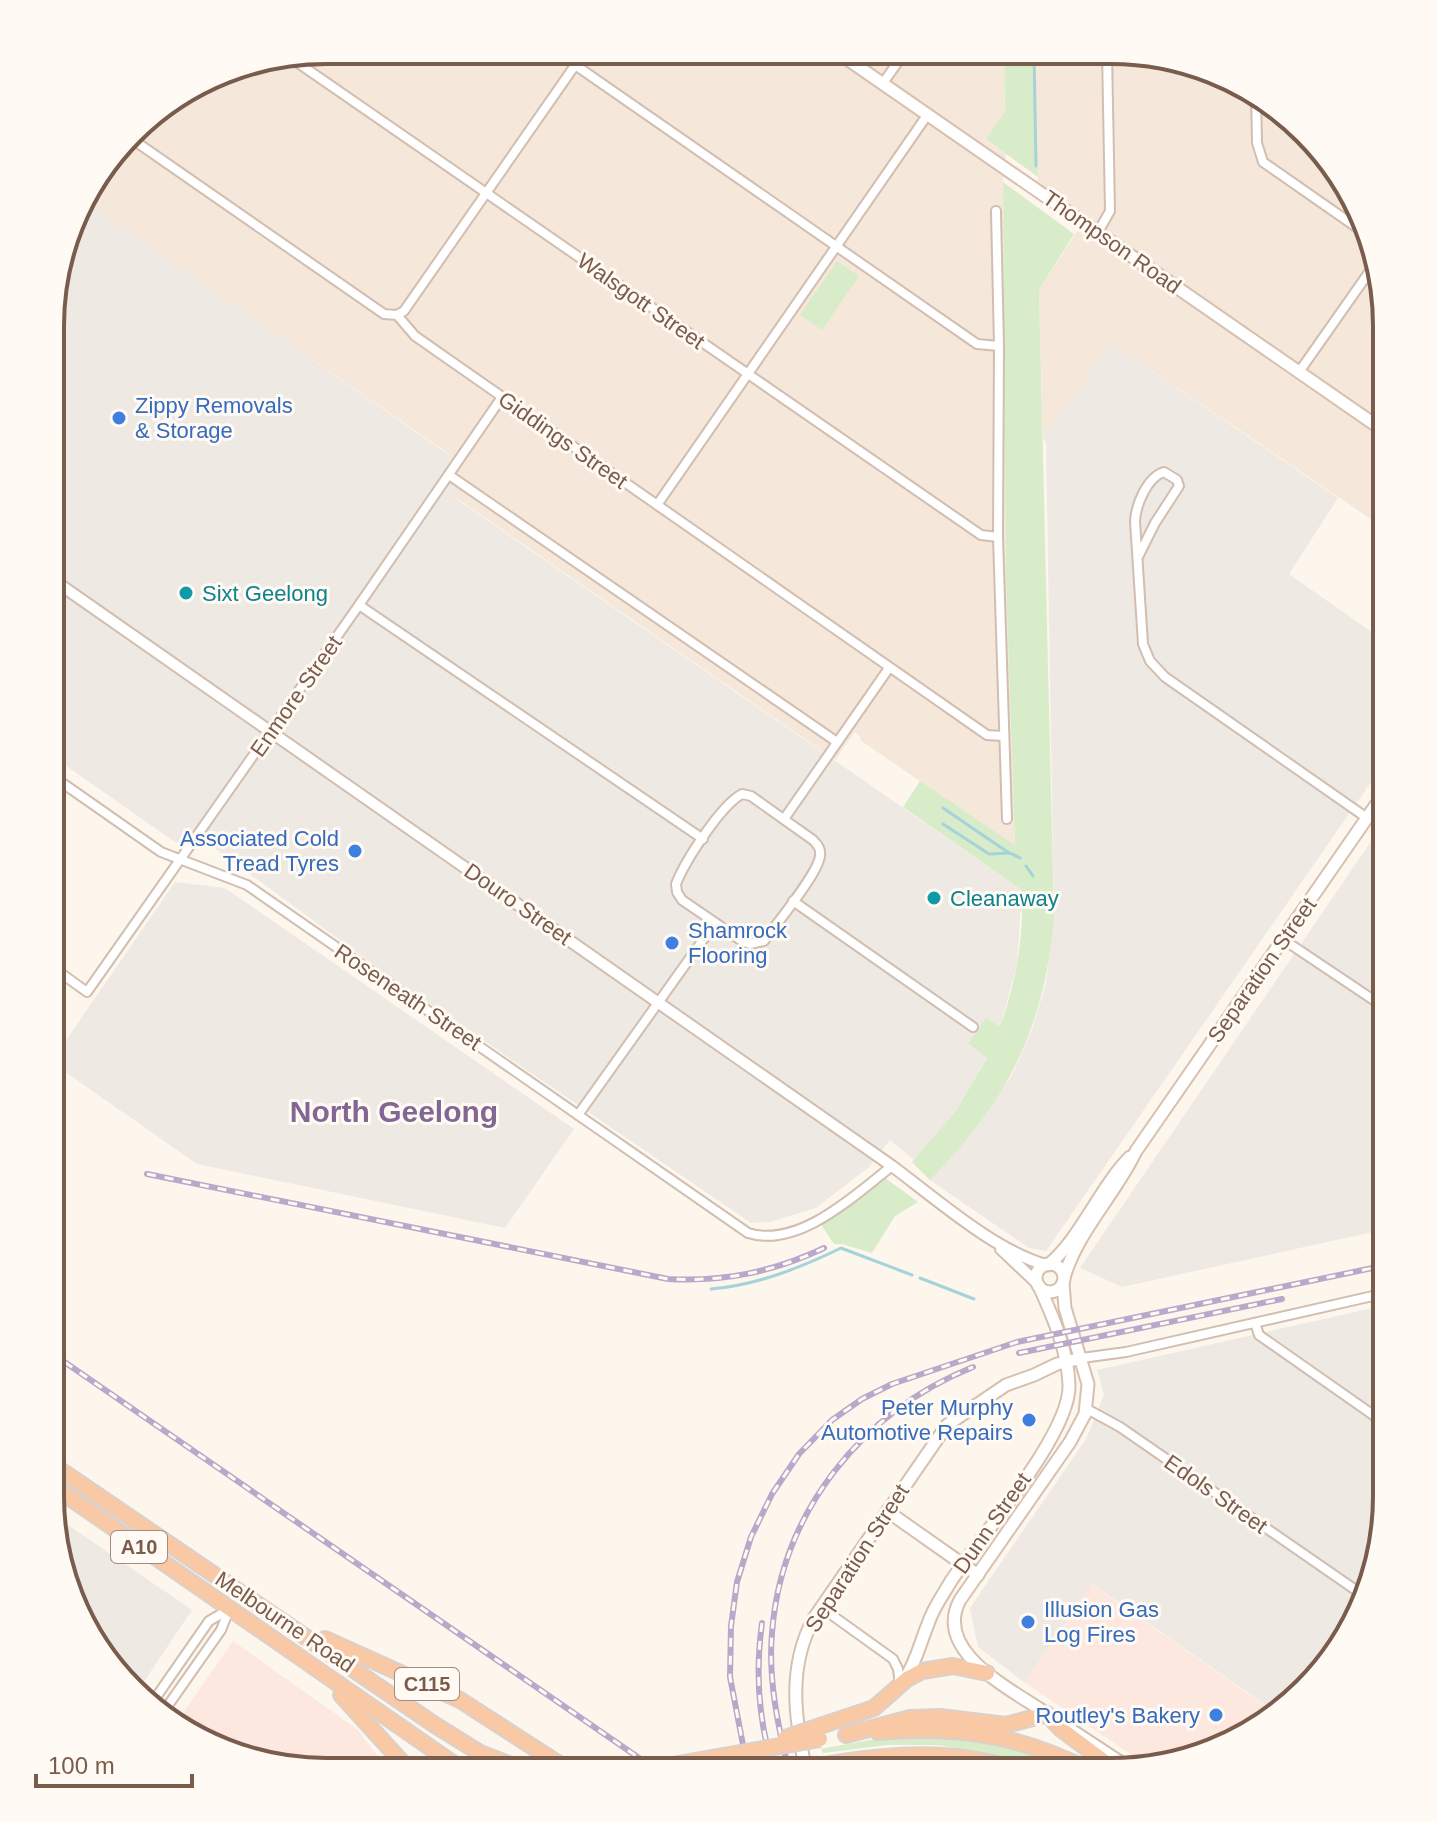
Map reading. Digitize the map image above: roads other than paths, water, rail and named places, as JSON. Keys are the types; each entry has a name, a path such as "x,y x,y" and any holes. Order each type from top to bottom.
{"highway":[{"name":"Melbourne Road","path":"64,1472 457,1739 489,1757"},
{"name":"Melbourne Road","path":"64,1494 444,1757"},
{"path":"229,1610 241,1592"},
{"name":"C115","path":"275,1614 340,1648 460,1700 548,1757"},
{"path":"721,1757 819,1733 874,1708 917,1673 938,1667 962,1667 987,1673"},
{"path":"322,1674 397,1757"},
{"path":"846,1735 910,1718 940,1717 1006,1725 1047,1714 1061,1729 1098,1757"},
{"path":"819,1733 846,1735 943,1729 990,1735 1060,1757"},
{"path":"915,1754 926,1757"},
{"path":"890,1757 915,1754 945,1757"}],"main road":[{"name":"Thompson Road","path":"855,64 1373,423"},
{"name":"Separation Street","path":"1064,1280 1073,1253 1116,1190 1136,1151 1373,810"},
{"name":"Separation Street","path":"1047,1265 1060,1252 1116,1171 1136,1151"},
{"path":"1082,1358 1065,1361 1056,1324 1038,1284 1037,1274 1047,1265 1058,1267 1064,1280 1065,1308 1082,1358 1088,1384 1087,1409"},
{"path":"1038,1284 1046,1292 1054,1292 1064,1280"},
{"name":"Separation Street","path":"804,1757 795,1701 796,1671 803,1640 822,1608 947,1425 1006,1385 1065,1361"},
{"name":"Dunn Street","path":"901,1684 915,1660 933,1612 1052,1437 1067,1405 1069,1387 1065,1361"},
{"name":"Edols Street","path":"1067,1405 1087,1409"},
{"name":"Dunn Street","path":"987,1673 964,1650 954,1627 957,1607 1077,1431 1087,1409"},
{"path":"887,1511 978,1575"},
{"path":"987,1673 1047,1714"}],"street":[{"path":"397,315 404,311 575,64 977,344 999,346"},
{"path":"883,83 896,64"},
{"path":"1098,232 1110,211 1107,64"},
{"name":"Walsgott Street","path":"301,65 981,535 998,537"},
{"path":"1256,108 1257,143 1263,162 1352,224"},
{"path":"657,505 928,114"},
{"name":"Giddings Street","path":"138,144 384,314 397,315 415,336 889,668 987,735 1003,736"},
{"path":"996,211 998,537 1007,819"},
{"path":"1299,372 1367,275"},
{"name":"Enmore Street","path":"64,975 87,992 179,859 194,843 502,397"},
{"path":"1138,557 1179,486 1177,480 1164,472 1157,474 1137,505 1135,521 1143,644 1155,669 1367,818"},
{"path":"449,475 837,742"},
{"name":"Douro Street","path":"64,587 982,1232 1022,1256 1047,1265"},
{"path":"359,605 703,839"},
{"path":"784,819 889,668"},
{"name":"Roseneath Street","path":"64,784 161,852 247,885 739,1228 756,1235 777,1235 828,1215 892,1166"},
{"path":"742,794 751,796 784,819 813,840 820,847 821,855 818,864 764,941 756,944 742,941 682,900 677,892 679,875 733,798 742,794"},
{"path":"793,901 973,1027"},
{"path":"578,1115 715,923"},
{"path":"1284,940 1372,999"},
{"name":"Douro Street","path":"982,1232 1038,1284"},
{"path":"1082,1358 1126,1352 1372,1296"},
{"path":"1255,1323 1259,1335 1372,1414"},
{"name":"Edols Street","path":"1087,1409 1120,1427 1355,1590"},
{"path":"822,1608 887,1654 897,1665 901,1684"},
{"path":"157,1696 209,1621 229,1610"},
{"path":"168,1705 221,1630 229,1610"},
{"path":"162,1688 175,1696"},
{"path":"1047,1714 1115,1757"}],"waterway":[{"path":"1034,64 1036,166"},
{"path":"943,808 1009,853"},
{"path":"943,824 989,854 1010,853 1020,858"},
{"path":"1026,866 1033,876"},
{"path":"711,1289 745,1284 778,1274 841,1248 912,1275"},
{"path":"920,1278 974,1299"}],"railway":[{"path":"147,1174 668,1279 709,1279 748,1274 824,1248"},
{"path":"745,1757 730,1677 731,1626 737,1582 751,1537 772,1494 799,1454 832,1420 862,1399 892,1384 1017,1342 1372,1268"},
{"path":"1019,1353 1282,1299"},
{"path":"64,1362 638,1757"},
{"path":"786,1757 771,1668 772,1633 779,1589 792,1547 810,1508 834,1472 863,1439 896,1411 933,1386 973,1367"},
{"path":"762,1623 760,1698 770,1757"}],"place":[{"name":"Zippy Removals & Storage","path":"119,418"},
{"name":"Sixt Geelong","path":"186,593"},
{"name":"Associated Cold Tread Tyres","path":"355,851"},
{"name":"Cleanaway","path":"934,898"},
{"name":"Shamrock Flooring","path":"672,943"},
{"name":"Peter Murphy Automotive Repairs","path":"1029,1420"},
{"name":"Illusion Gas Log Fires","path":"1028,1622"},
{"name":"Routley's Bakery","path":"1216,1715"}],"district":[{"name":"North Geelong","path":"394,1111"}]}
